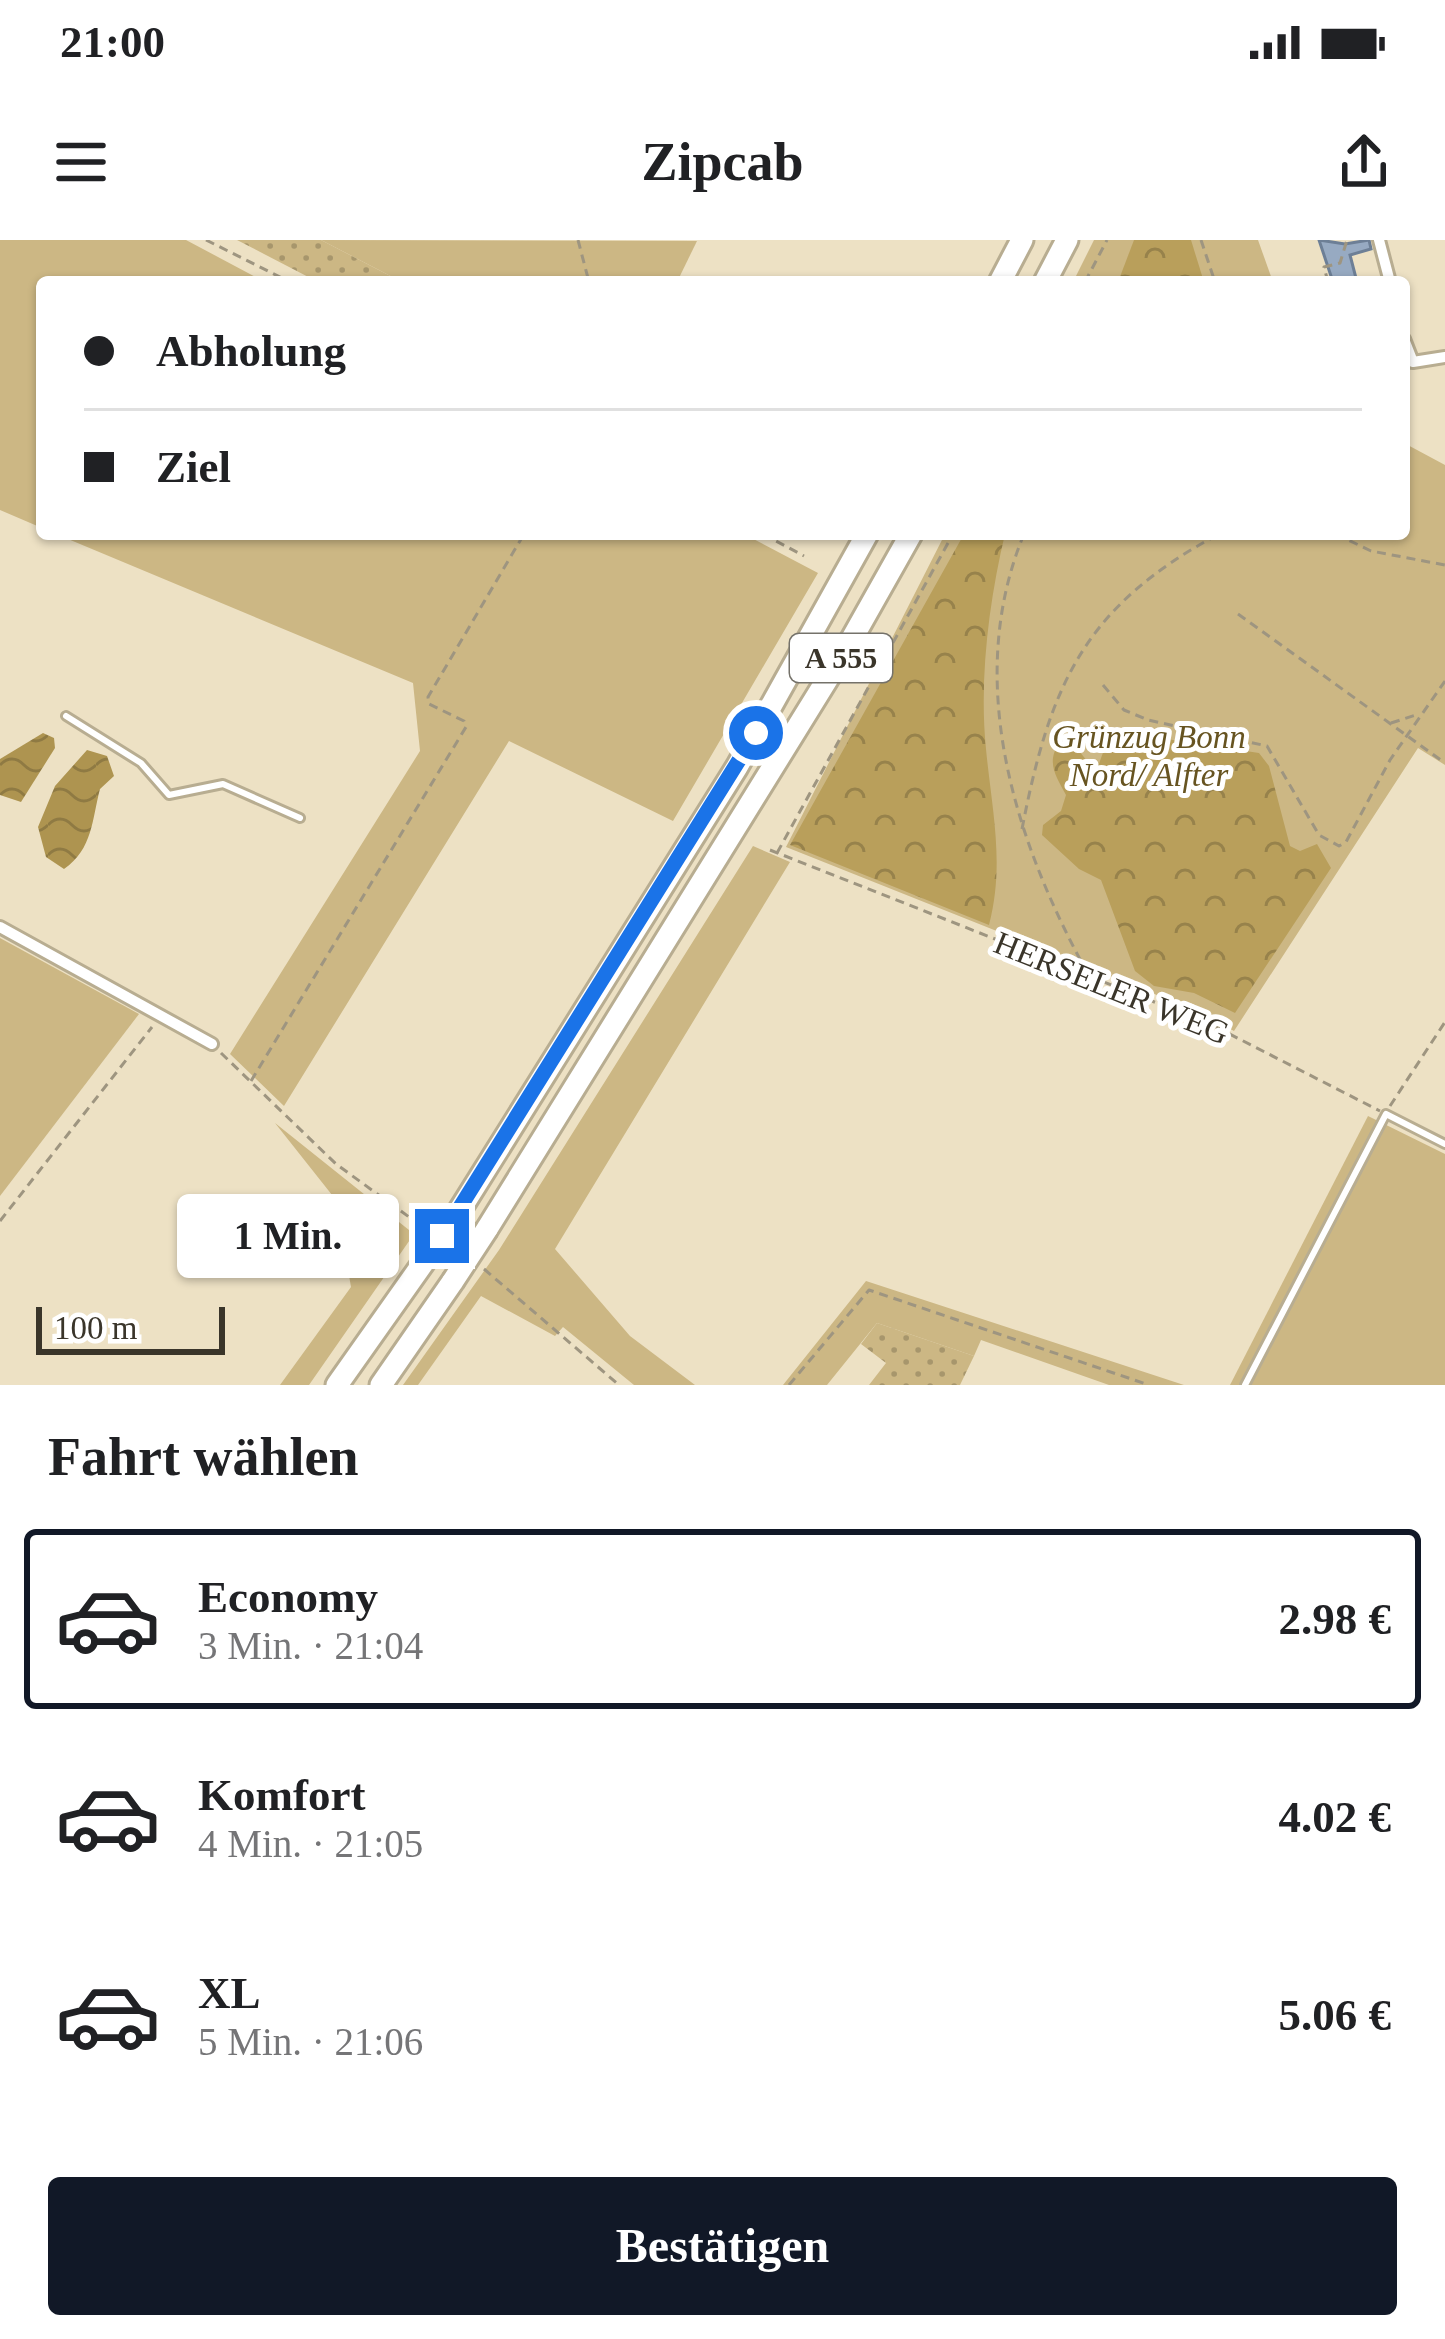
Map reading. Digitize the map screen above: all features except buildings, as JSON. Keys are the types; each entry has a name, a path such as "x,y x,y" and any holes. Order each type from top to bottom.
{"highway":[{"path":"1003,276 1022,240"},
{"path":"1048,276 1067,240"},
{"name":"A 555","path":"337,1385 458,1213 737,767 865,540"},
{"name":"A 555","path":"381,1385 487,1229 849,644 908,540"}],"street":[{"path":"1379,240 1388,276"},
{"path":"1410,356 1412,362 1445,357"},
{"path":"0,927 212,1044"}],"lane":[{"path":"66,716 105,735 169,795 197,785 223,784 300,818"},
{"path":"1245,1385 1386,1114 1445,1144"}],"path":[{"path":"206,240 278,276"},
{"path":"578,240 587,276"},
{"path":"1088,276 1107,240"},
{"path":"1201,240 1213,276"},
{"path":"1326,276 1324,267 1340,263 1347,240"},
{"path":"251,1081 466,727 464,721 427,700 520,540"},
{"path":"774,540 804,556"},
{"path":"777,853 950,540"},
{"path":"1022,540 1001,617 1003,751 1022,831 1046,900 1088,976"},
{"path":"1022,831 1041,739 1064,675 1096,632 1150,575 1209,540"},
{"path":"1348,540 1371,551 1445,566"},
{"path":"1238,614 1445,764"},
{"path":"1103,685 1124,710 1148,720 1267,746 1319,835 1339,846 1351,836 1418,715 1445,681"},
{"path":"1390,723 1418,715"},
{"name":"HERSELER WEG","path":"770,850 1210,1024 1386,1114"},
{"path":"0,1221 158,1015"},
{"path":"1386,1114 1445,1022"},
{"path":"212,1044 336,1164 421,1226"},
{"path":"485,1269 620,1385"},
{"path":"788,1385 869,1290 1149,1385"}],"green space":[{"path":"0,240 186,240 254,276 36,276 36,525 0,510"},
{"path":"237,240 321,240 390,276 306,276"},
{"path":"321,240 697,241 680,276 390,276"},
{"path":"1094,240 1258,240 1271,276 1076,276"},
{"path":"1134,240 1191,240 1202,276 1120,276"},
{"name":"Grünzug Bonn Nord/ Alfter","path":"1410,446 1445,465 1445,765 1418,748 1234,1031 1197,1011 786,847 942,540 1410,540"},
{"path":"70,540 755,540 818,573 673,821 509,741 284,1106 230,1054 420,751 413,683"},
{"path":"961,540 1004,540 985,668 984,723 997,859 989,925 790,845"},
{"path":"1127,733 1259,753 1269,766 1290,846 1300,851 1317,844 1331,868 1235,1013 1194,993 1154,986 1135,971 1101,880 1079,869 1042,835 1043,825 1061,811 1066,795 1053,763 1059,743 1075,746 1096,772 1105,747"},
{"path":"753,846 790,862 555,1249 630,1336 695,1385 634,1385 563,1327 555,1336 481,1296 418,1385 403,1385 499,1250"},
{"path":"0,938 139,1014 0,1196"},
{"path":"1368,1116 1445,1154 1445,1385 1230,1385"},
{"path":"275,1123 414,1234 309,1385 280,1385 351,1287 336,1200"},
{"path":"866,1281 1184,1385 1109,1385 981,1340 974,1356 877,1323 827,1385 783,1385"},
{"path":"877,1323 974,1356 960,1385 869,1385 886,1363 861,1344"}],"water":[{"path":"43,733 54,738 55,748 21,802 0,795 0,759"},
{"path":"87,750 107,756 114,776 100,789 86,843 64,869 46,857 38,827 55,786"}],"route":[{"path":"442,1236 756,733"}]}
